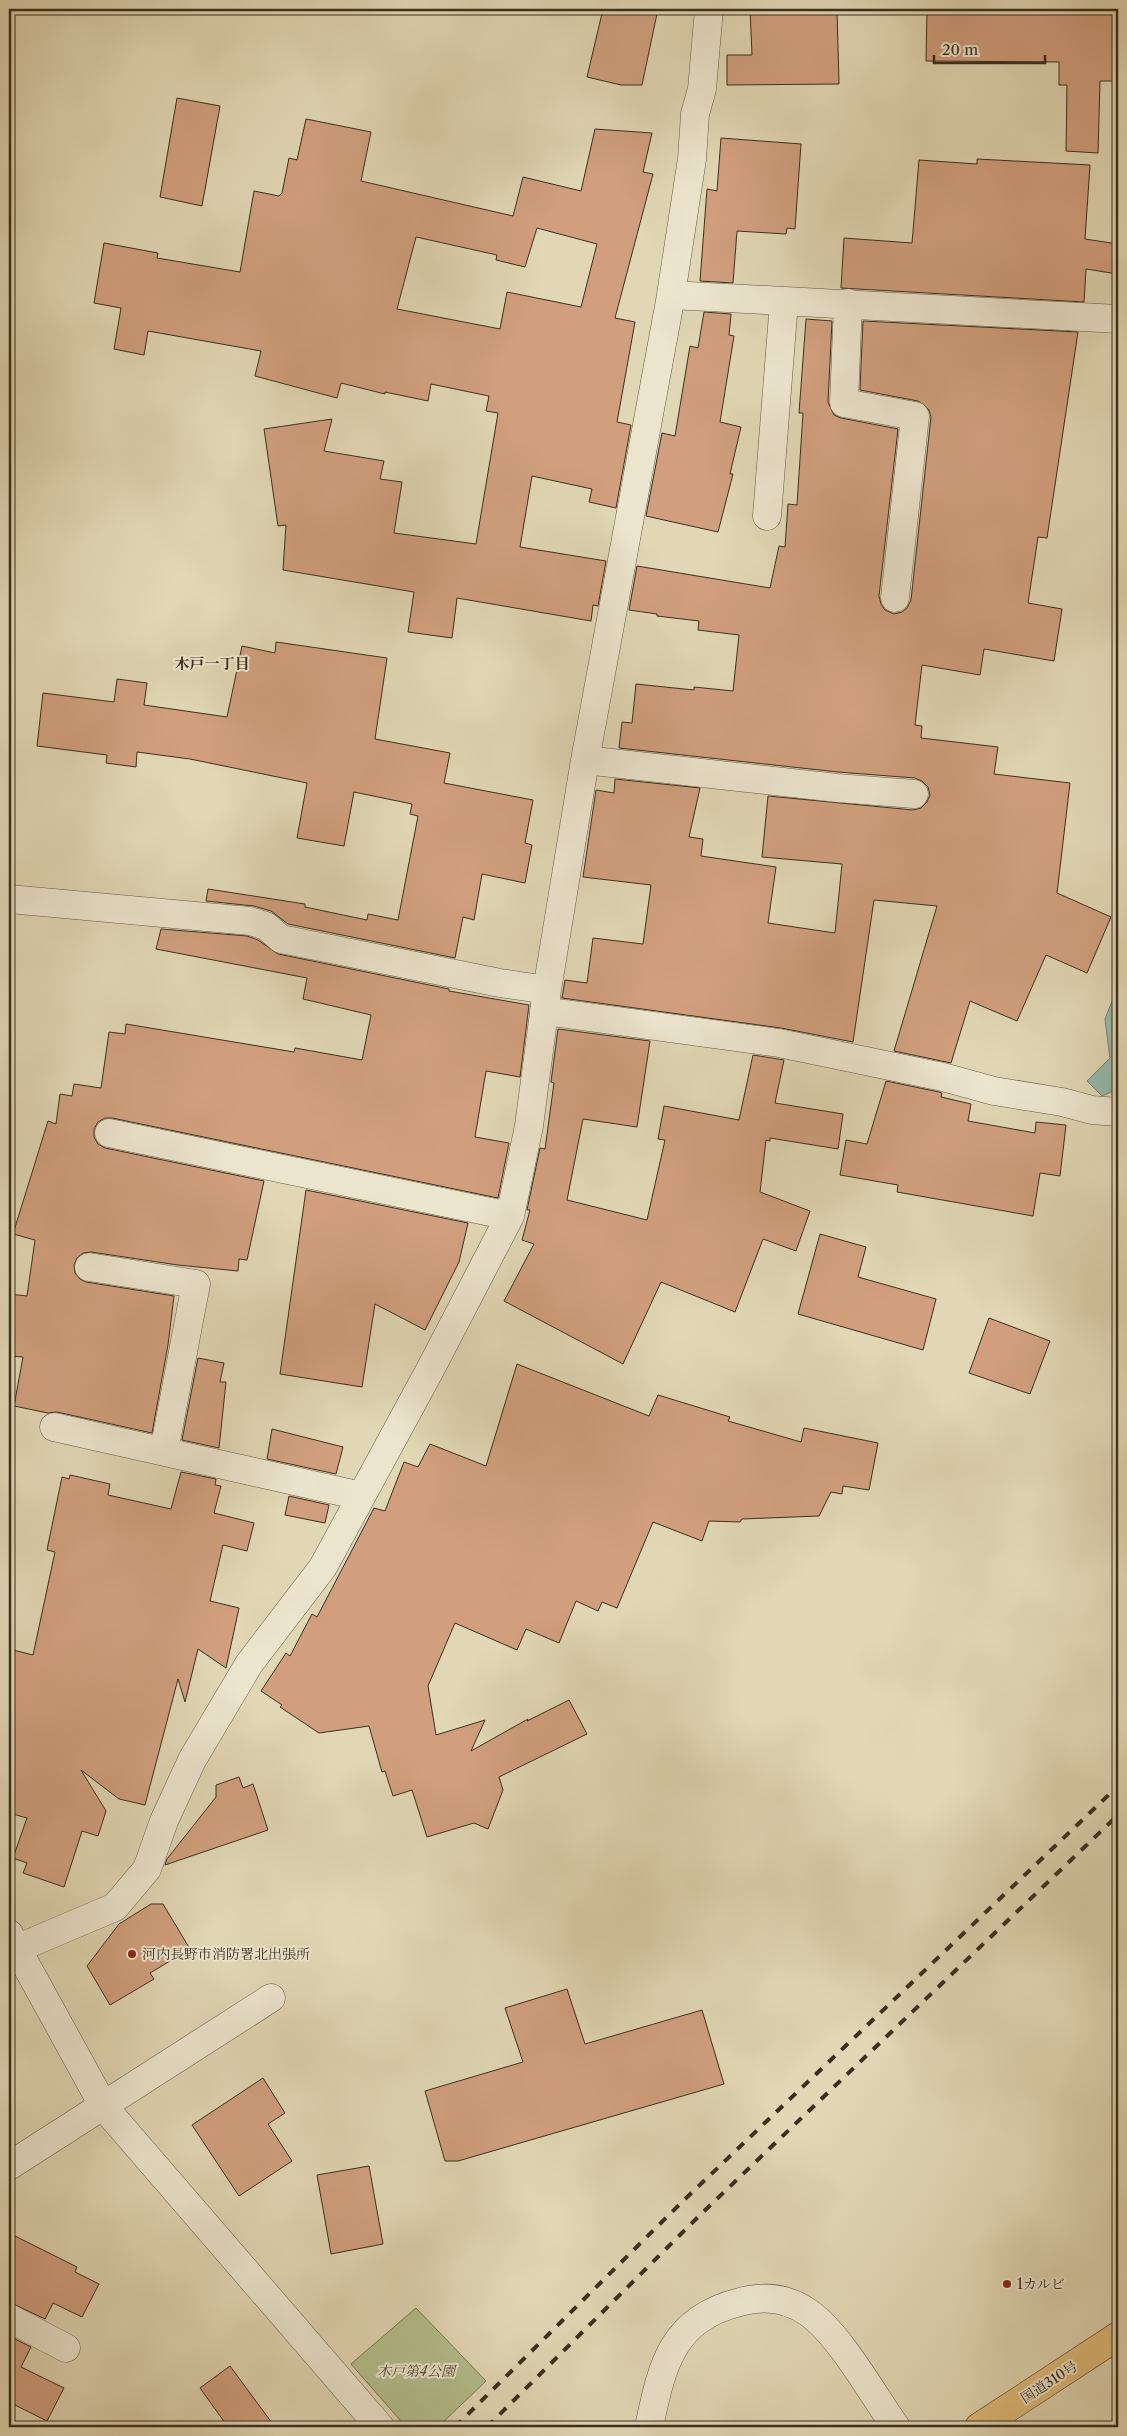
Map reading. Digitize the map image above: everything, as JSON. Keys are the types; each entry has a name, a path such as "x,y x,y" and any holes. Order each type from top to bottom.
{"highway":[{"name":"国道310号","path":"979,2427 1118,2336"}],"street":[{"path":"380,2427 104,2107 11,1945 115,1907 147,1869 164,1821 192,1760 249,1664 323,1567 431,1368 510,1216 529,1126 546,1000 585,760 671,295 692,159 695,114 702,89 710,9"},
{"path":"671,295 784,302 848,303 1118,319"},
{"path":"767,516 784,302"},
{"path":"848,303 844,403 916,416 895,598"},
{"path":"1118,325 1113,336 1118,337"},
{"path":"585,760 837,788 914,794"},
{"path":"9,899 250,921 266,926 281,939 500,984 546,1000 943,1077 994,1091 1062,1102 1092,1110 1118,1112"},
{"path":"109,1133 510,1216"},
{"path":"89,1267 196,1284 164,1451"},
{"path":"54,1427 361,1496"},
{"path":"9,2166 104,2107 271,1998"},
{"path":"649,2427 660,2375 683,2335 710,2312 744,2300 766,2298 792,2303 823,2324 896,2427"},
{"path":"9,2318 66,2348"}],"green space":[{"name":"木戸第4公園","path":"416,2308 486,2381 438,2427 406,2427 351,2364"}],"shaded area":[{"path":"1118,986 1118,1089 1102,1096 1087,1081 1110,1058 1105,1019"}],"building":[{"path":"603,9 658,9 642,85 621,85 587,77"},
{"path":"750,9 837,9 839,84 727,85 727,55 752,55"},
{"path":"927,9 1118,9 1118,81 1100,81 1098,153 1066,151 1067,85 1059,85 1059,62 926,61"},
{"path":"177,98 220,106 202,206 160,197"},
{"path":"306,119 371,132 361,181 513,216 523,177 581,191 595,129 652,133 643,172 653,174 615,318 635,322 617,422 631,425 616,508 589,502 592,489 532,476 520,547 606,561 598,606 593,605 591,621 457,598 452,638 408,632 414,592 283,570 286,525 278,526 264,429 332,419 324,451 384,461 380,479 402,482 394,533 476,544 498,413 486,411 489,396 431,384 428,401 385,392 385,394 341,383 337,398 255,376 261,351 148,331 144,355 114,349 121,308 94,303 104,243 158,253 157,258 240,272 254,191 279,196 282,193 289,158 297,160","holes":["537,228 597,244 581,307 507,292 500,329 397,309 416,237 497,255 496,260 525,267"]},
{"path":"721,138 801,144 795,229 787,228 786,234 737,231 733,283 700,281 707,189 717,191"},
{"path":"977,159 1090,165 1085,239 1118,244 1118,274 1086,269 1084,302 841,288 844,238 912,243 919,160 977,164"},
{"path":"704,312 731,314 729,335 734,336 720,422 741,427 730,474 733,474 718,532 646,516 662,433 675,436 690,346 698,348"},
{"path":"806,319 832,321 828,402 834,415 898,429 879,596 885,610 894,614 902,612 907,608 911,600 931,417 929,410 918,401 860,390 863,321 1078,332 1047,538 1038,537 1028,603 1062,609 1054,661 984,649 980,675 922,665 915,725 922,726 921,738 998,747 994,774 1070,783 1057,893 1111,917 1087,973 1046,955 1017,1021 970,1001 951,1063 894,1051 937,906 874,900 853,1042 781,1028 562,998 565,980 587,983 593,938 643,944 651,885 583,877 596,790 614,793 615,779 700,788 689,837 703,839 701,856 776,867 768,923 835,933 842,864 762,857 768,796 913,810 921,808 927,802 930,795 928,787 922,781 915,778 838,772 619,748 622,722 632,723 636,684 694,690 694,687 733,691 739,635 698,630 699,621 657,616 657,614 629,610 637,566 770,588 779,546 785,547 788,504 797,505 803,413 799,413"},
{"path":"276,642 387,658 375,739 450,753 444,783 533,800 525,843 532,845 525,883 482,874 474,920 463,917 455,958 288,924 271,911 254,906 206,901 208,889 305,904 305,907 367,920 368,914 398,920 418,816 410,814 412,804 354,792 344,846 297,838 307,783 190,759 137,752 136,767 106,763 107,755 37,746 43,693 114,702 117,679 147,683 144,705 227,717 242,646 275,653"},
{"path":"161,929 247,936 258,940 278,954 449,989 449,991 529,1005 520,1077 486,1071 475,1137 509,1143 498,1198 112,1118 105,1118 98,1122 94,1129 94,1137 98,1144 105,1148 264,1181 247,1260 239,1259 238,1271 178,1265 91,1252 83,1253 77,1258 74,1265 75,1273 86,1282 174,1296 168,1345 152,1433 57,1412 48,1413 14,1406 23,1357 9,1356 9,1294 27,1296 35,1240 13,1234 48,1121 56,1124 60,1094 72,1096 74,1084 101,1088 109,1032 125,1034 126,1024 294,1052 295,1048 362,1060 371,1015 303,999 307,978 156,949"},
{"path":"558,1029 650,1041 637,1127 583,1119 567,1200 647,1220 665,1140 658,1139 664,1106 739,1120 753,1055 784,1060 775,1103 843,1114 838,1149 770,1138 770,1141 766,1140 760,1192 810,1211 796,1251 763,1239 735,1312 661,1282 623,1364 504,1301 534,1244 522,1240 530,1210 527,1210 540,1148 545,1149 554,1083 551,1082"},
{"path":"886,1081 939,1092 942,1093 941,1097 971,1104 968,1121 1035,1133 1036,1122 1066,1125 1060,1176 1040,1173 1033,1216 897,1192 898,1185 840,1175 846,1140 867,1144"},
{"path":"306,1190 468,1223 459,1262 425,1330 375,1304 362,1387 280,1374"},
{"path":"820,1234 866,1247 858,1277 936,1299 923,1350 798,1314"},
{"path":"989,1318 1050,1341 1030,1394 969,1373"},
{"path":"198,1358 224,1363 220,1382 226,1382 219,1448 182,1440"},
{"path":"517,1364 649,1416 658,1395 730,1417 728,1421 801,1442 804,1428 878,1443 869,1490 843,1486 842,1494 831,1492 819,1516 742,1519 740,1522 709,1521 702,1541 653,1522 617,1608 602,1602 598,1611 576,1601 559,1643 526,1629 517,1650 455,1623 428,1686 436,1735 485,1720 471,1751 528,1719 527,1721 569,1700 587,1734 499,1777 503,1790 488,1829 474,1823 427,1837 412,1790 393,1796 385,1771 382,1772 369,1726 319,1733 280,1707 282,1705 261,1691 286,1653 290,1656 312,1614 317,1617 374,1508 385,1511 404,1462 418,1467 430,1444 486,1466"},
{"path":"272,1429 343,1447 336,1474 267,1459"},
{"path":"181,1472 216,1479 215,1485 221,1486 214,1513 254,1523 247,1551 223,1545 210,1601 239,1608 226,1668 198,1649 185,1702 178,1679 145,1805 119,1799 81,1770 106,1811 98,1836 82,1831 64,1887 23,1873 27,1863 13,1858 27,1818 9,1813 9,1649 33,1655 55,1552 47,1550 62,1477 69,1479 70,1475 110,1484 108,1495 171,1509"},
{"path":"289,1496 329,1505 325,1523 285,1515"},
{"path":"239,1777 243,1788 253,1784 268,1830 165,1865 167,1859 216,1797 216,1785"},
{"path":"151,1904 163,1904 190,1949 150,1973 154,1979 110,2005 87,1966 119,1924"},
{"path":"567,1989 585,2044 702,2010 724,2084 458,2161 445,2161 425,2091 523,2062 505,2008"},
{"path":"263,2078 285,2113 268,2124 292,2161 239,2196 192,2125"},
{"path":"369,2166 383,2244 331,2254 317,2175"},
{"path":"9,2233 77,2267 75,2272 99,2284 82,2317 53,2303 45,2319 9,2302"},
{"path":"9,2336 31,2347 21,2367 64,2388 47,2421 9,2402"},
{"path":"230,2366 275,2427 228,2427 200,2388"}],"railway":[{"path":"455,2427 683,2201 1118,1786"},
{"path":"487,2427 698,2217 1118,1815"}],"place":[{"name":"河内長野市消防署北出張所","path":"132,1954"},
{"name":"1カルビ","path":"1007,2284"}],"district":[{"name":"木戸一丁目","path":"212,664"}]}
